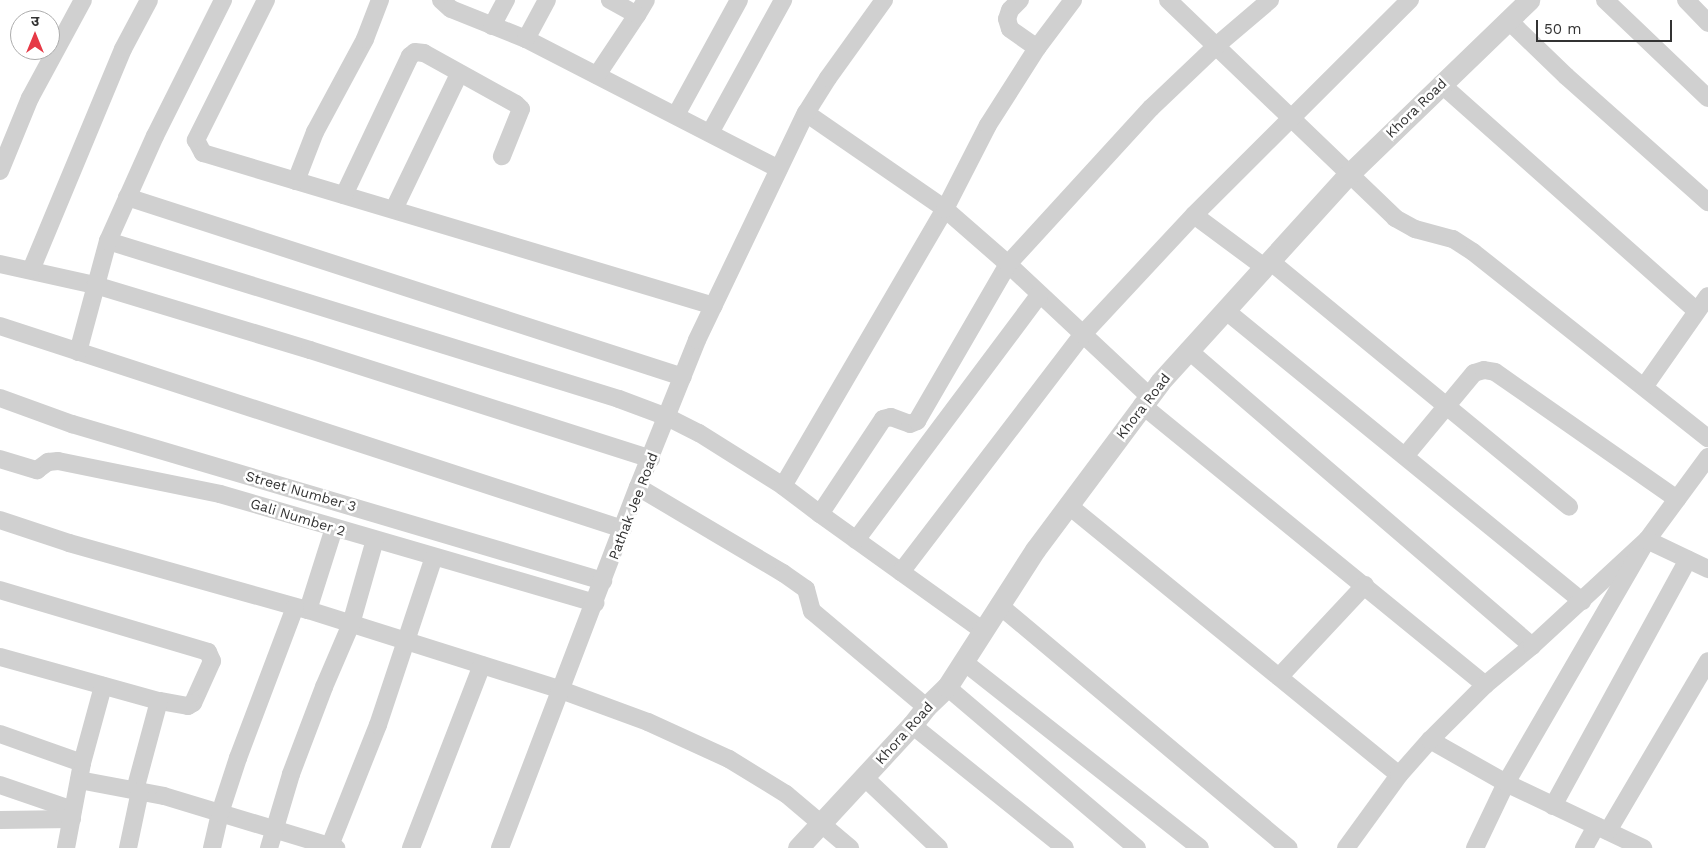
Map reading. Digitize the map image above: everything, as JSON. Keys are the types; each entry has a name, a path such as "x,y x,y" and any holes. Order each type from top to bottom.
{"street":[{"path":"0,171 30,98 83,0"},
{"path":"30,270 120,58 149,0"},
{"path":"78,352 108,241 155,136 223,0"},
{"path":"266,0 196,140 203,153 714,306"},
{"path":"296,181 315,132 365,39 380,0"},
{"path":"441,0 451,9 526,39 780,169"},
{"path":"492,26 506,0"},
{"path":"526,39 547,0"},
{"path":"597,75 642,7 610,0"},
{"path":"676,115 739,0"},
{"path":"710,133 783,0"},
{"name":"Pathak Jee Road","path":"500,848 624,529 638,486 714,306 806,113 828,78 884,0"},
{"path":"1020,0 1010,10 1007,19 1010,29 1037,48"},
{"path":"784,486 945,209 988,125 1037,48 1073,0"},
{"path":"1168,0 1289,119 1394,218 1415,228 1453,239 1473,252 1708,438"},
{"path":"820,514 882,419 891,416 910,424 917,421 1008,264 1151,108 1216,46 1270,0"},
{"path":"901,572 1082,335 1194,215 1410,0"},
{"name":"Khora Road","path":"798,848 864,778 926,707 947,687 1035,550 1146,400 1188,350 1348,174 1529,0"},
{"path":"1605,0 1708,98"},
{"path":"1686,0 1708,23"},
{"path":"1508,20 1566,76 1708,202"},
{"path":"344,195 410,56 415,52 424,53 516,104 521,109 502,156"},
{"path":"394,209 460,74"},
{"path":"1441,84 1697,311"},
{"path":"806,113 945,209 1008,264 1146,400 1485,685"},
{"path":"127,197 683,377"},
{"path":"1194,215 1267,264 1569,507"},
{"path":"108,241 619,399 667,417 699,433 784,486 982,630"},
{"path":"0,264 96,285 310,350 651,459"},
{"path":"856,540 1039,295"},
{"path":"1644,387 1708,296"},
{"path":"1225,310 1582,601"},
{"path":"0,326 624,529"},
{"path":"1188,350 1532,646"},
{"path":"1405,456 1474,373 1484,370 1496,372 1677,499"},
{"name":"Street Number 3","path":"0,398 72,424 603,581"},
{"path":"1476,848 1506,784 1647,540 1708,457"},
{"name":"Gali Number 2","path":"0,459 37,470 48,462 58,461 210,492 595,603"},
{"path":"638,486 784,573 806,589 812,611 926,707"},
{"path":"1068,505 1398,775"},
{"path":"0,520 69,543 301,608 561,690 648,722 730,759 786,794 822,822 850,848"},
{"path":"212,848 220,813 238,758 334,528"},
{"path":"269,848 274,828 324,687 351,624 374,540"},
{"path":"1346,848 1398,775 1430,740 1485,685 1532,646 1647,540"},
{"path":"1647,540 1708,569"},
{"path":"0,734 81,772 137,791 164,796 332,847 378,725 434,557"},
{"path":"1553,806 1688,559"},
{"path":"1279,677 1365,585"},
{"path":"0,590 208,652 212,661 193,703 188,706 103,686 0,657"},
{"path":"999,606 1289,848"},
{"path":"1584,848 1602,829 1708,661"},
{"path":"964,662 1200,848"},
{"path":"411,848 482,665"},
{"path":"66,848 81,772 103,686"},
{"path":"947,687 1137,848"},
{"path":"128,848 137,791 159,700"},
{"path":"912,725 1065,848"},
{"path":"1430,740 1506,784 1643,848"},
{"path":"864,778 939,848"},
{"path":"0,785 72,815"},
{"path":"0,820 72,815"}]}
